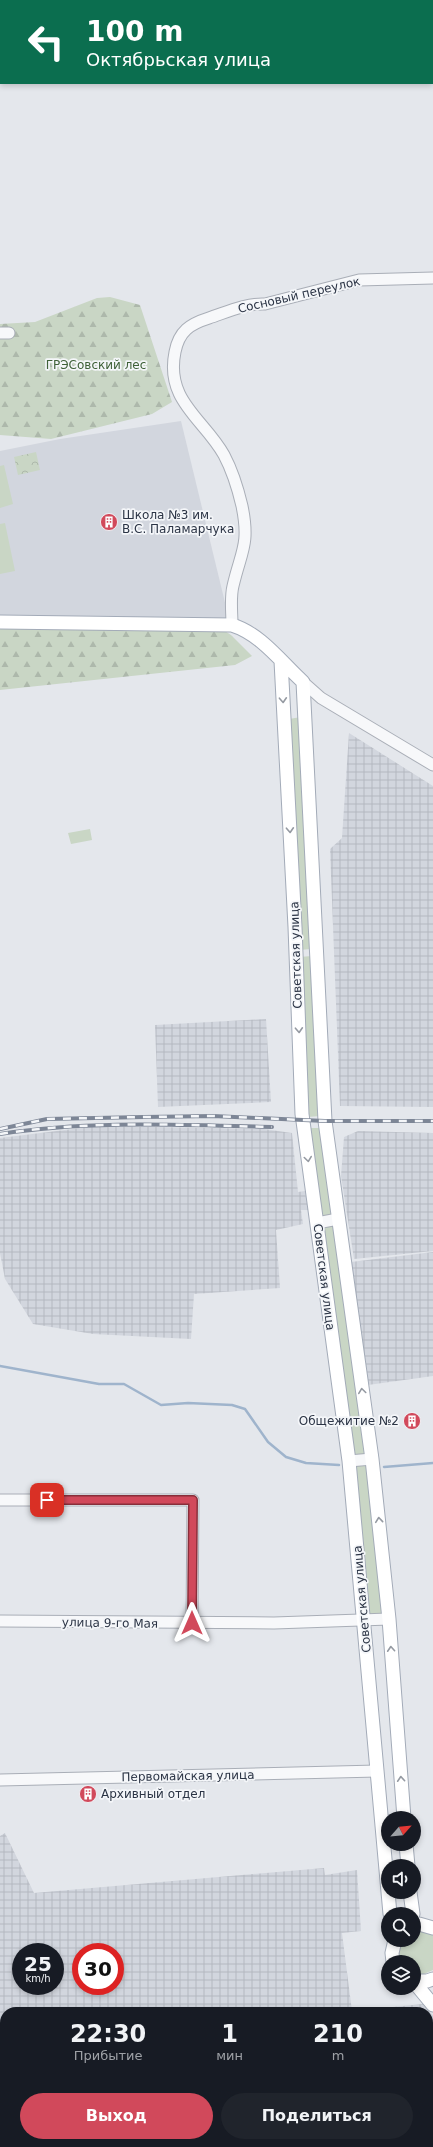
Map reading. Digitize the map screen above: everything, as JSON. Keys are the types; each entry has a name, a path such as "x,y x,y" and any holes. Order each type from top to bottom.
{"main road":[{"path":"0,622 232,625 251,634 303,682"},
{"name":"Советская улица","path":"281,661 295,927 302,1114 349,1461 385,1859"},
{"name":"Советская улица","path":"303,682 325,1121 372,1459 389,1619 403,1811"},
{"path":"413,1899 422,1923"},
{"path":"421,1981 433,1979"},
{"path":"421,1990 433,2005"}],"street":[{"name":"Сосновый переулок","path":"232,625 233,586 246,543 242,506 230,467 223,453 181,398 174,374 173,364 177,344 182,332 190,326 254,304 264,304 359,280 433,278"},
{"path":"303,682 321,698 433,765"},
{"path":"317,1223 338,1219"},
{"path":"349,1461 372,1459"},
{"path":"0,1500 193,1500 192,1623"},
{"name":"улица 9-го Мая","path":"0,1621 274,1623 389,1619"},
{"name":"Первомайская улица","path":"0,1780 377,1771"}],"shaded area":[{"path":"181,421 229,619 0,617 0,451 60,439"},
{"path":"349,733 433,786 433,1107 340,1106 330,849 342,838"},
{"path":"266,1019 271,1102 158,1107 155,1025"},
{"path":"97,1126 264,1129 292,1133 298,1192 305,1191 308,1210 301,1210 303,1224 276,1230 280,1288 194,1294 191,1339 93,1334 33,1324 5,1279 0,1253 0,1138"},
{"path":"358,1131 433,1133 433,1251 354,1259 341,1176 344,1137"},
{"path":"433,1252 433,1376 368,1385 351,1262"},
{"path":"5,1833 34,1893 324,1868 325,1875 357,1870 361,1931 342,1933 351,2007 0,2007 0,1836"},
{"path":"423,2004 426,2007 393,2007"}],"green space":[{"name":"ГРЭСовский лес","path":"110,297 140,305 172,402 152,414 51,439 0,435 0,324 35,322 97,298"},
{"path":"36,452 40,470 18,475 14,457"},
{"path":"4,465 13,504 0,508 0,466"},
{"path":"5,523 15,571 0,574 0,524"},
{"path":"0,618 211,622 231,635 252,656 235,665 0,690"},
{"path":"301,717 311,949 299,950 289,719"},
{"path":"90,829 92,840 71,844 68,833"},
{"path":"312,956 320,1116 308,1117 299,957"},
{"path":"309,1128 321,1128 333,1216 319,1219"},
{"path":"334,1224 367,1457 353,1459 321,1226"},
{"path":"369,1463 384,1615 367,1617 353,1464"},
{"path":"421,1930 433,1935 433,1970 421,1974 421,1955 398,1955 399,1947 421,1947"}],"waterway":[{"path":"0,1366 99,1384 124,1384 161,1405 188,1403 232,1405 245,1409 268,1442 286,1457 306,1463 339,1465"},
{"path":"384,1467 433,1463"}],"railway":[{"path":"0,1129 47,1119 144,1117 213,1116 325,1121 433,1121"},
{"path":"0,1134 68,1127 136,1124 272,1127"}],"place":[{"name":"Школа №3 им. В.С. Паламарчука","path":"109,522"},
{"name":"Общежитие №2","path":"412,1421"},
{"name":"Архивный отдел","path":"88,1794"}],"route":[{"path":"47,1500 193,1500 192,1623"}]}
